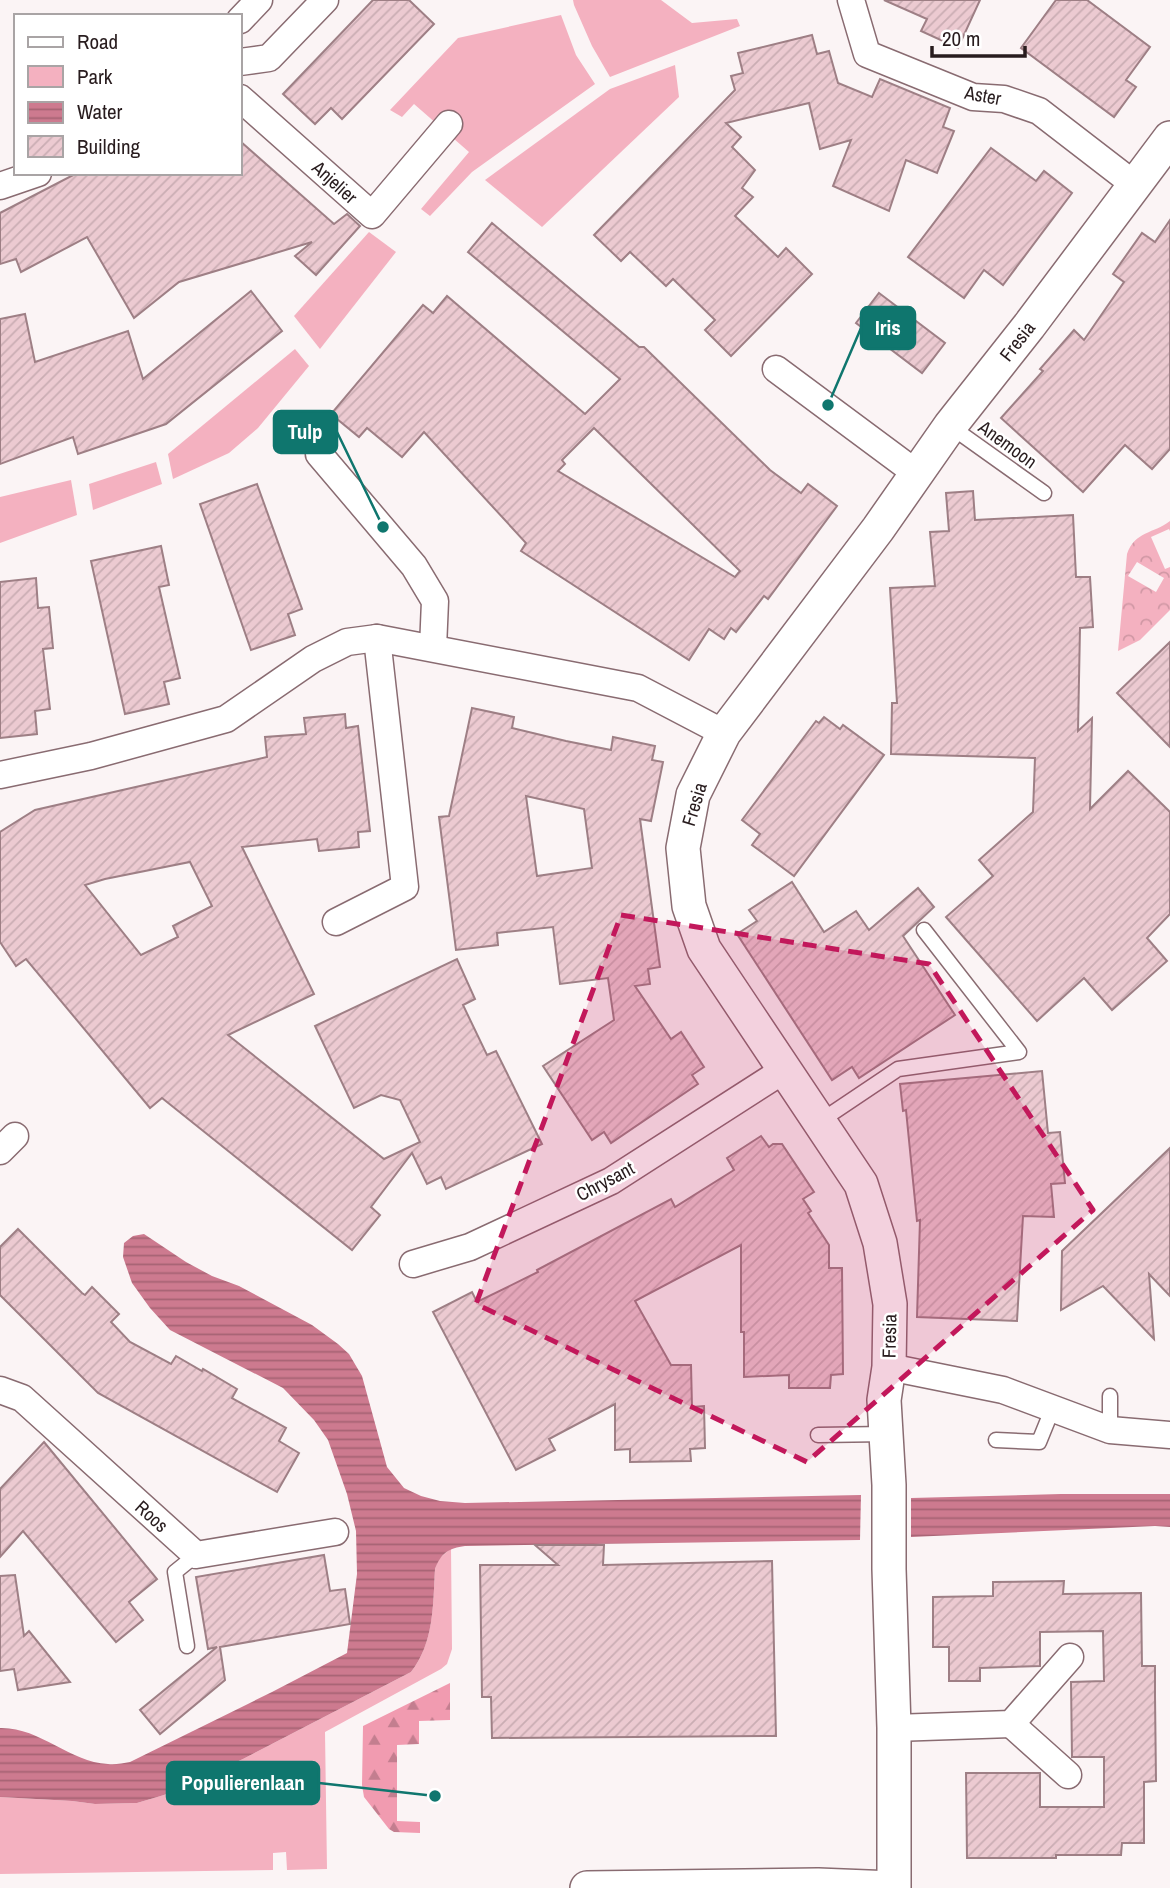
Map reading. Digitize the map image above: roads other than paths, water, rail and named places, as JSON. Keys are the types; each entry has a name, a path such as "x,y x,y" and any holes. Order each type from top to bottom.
{"street":[{"path":"242,18 259,0"},
{"path":"242,62 269,58 325,0"},
{"name":"Aster","path":"851,0 867,54 973,97 1004,99 1039,111 1135,185"},
{"name":"Anjelier","path":"242,100 372,215 449,124"},
{"name":"Fresia","path":"893,1888 894,1728 889,1485 884,1400 889,1367 890,1304 880,1243 861,1184 704,949 689,906 682,848 693,795 723,733 878,529 950,426 1170,138"},
{"path":"0,186 32,175"},
{"path":"776,369 916,473"},
{"path":"319,454 414,566 435,601 433,648"},
{"path":"337,922 405,887 377,638"},
{"path":"0,775 91,756 226,719 313,659 347,642 377,638 638,688 723,733"},
{"name":"Chrysant","path":"413,1264 470,1247 611,1181 784,1070"},
{"path":"889,1367 1003,1390 1110,1430 1170,1435"},
{"name":"Roos","path":"0,1390 22,1398 195,1555"},
{"path":"195,1555 335,1532"},
{"path":"1011,1724 1070,1657"},
{"path":"894,1728 1011,1724 1068,1775"},
{"path":"587,1888 818,1885 893,1888"}],"lane":[{"name":"Anemoon","path":"950,426 1044,494"},
{"path":"819,1122 898,1069 1019,1052 924,930"},
{"path":"1110,1396 1110,1430"},
{"path":"996,1440 1039,1442 1052,1410"},
{"path":"818,1435 887,1434"},
{"path":"187,1646 175,1572 195,1555"}],"water":[{"path":"144,1234 186,1262 239,1286 312,1325 349,1354 362,1376 387,1467 404,1488 421,1496 465,1503 861,1495 860,1540 454,1548 443,1555 435,1569 433,1610 428,1636 419,1661 411,1672 243,1759 164,1795 137,1803 95,1804 0,1797 0,1728 28,1733 94,1762 130,1762 347,1653 357,1574 356,1531 347,1494 328,1440 314,1420 283,1388 170,1330 150,1308 132,1283 123,1257 124,1243 133,1236"},
{"path":"1170,1494 1170,1527 911,1537 911,1498"}],"place":[{"name":"Iris","path":"828,405"},
{"name":"Tulp","path":"383,527"},
{"name":"Populierenlaan","path":"435,1796"}]}
